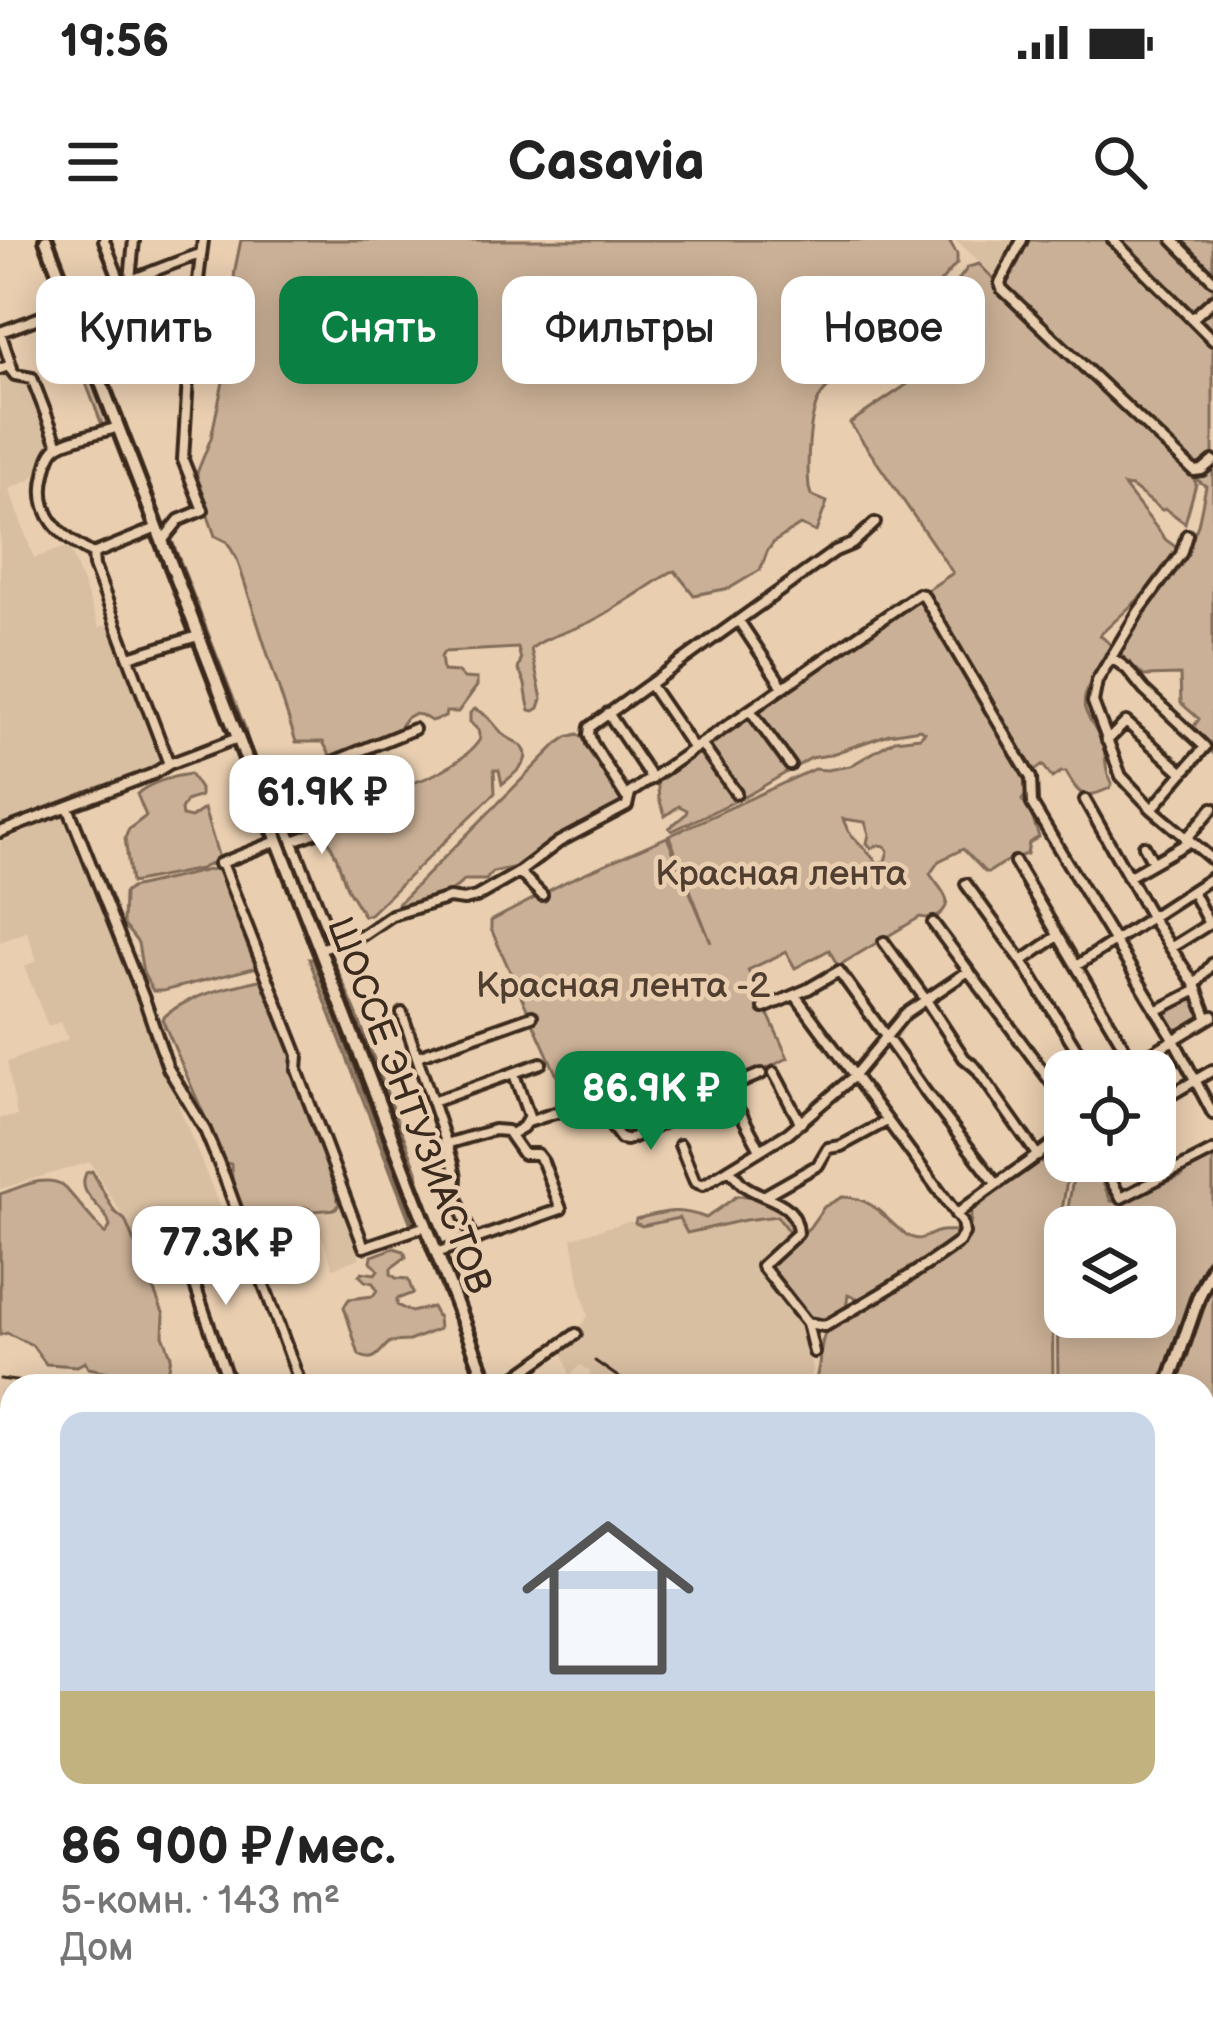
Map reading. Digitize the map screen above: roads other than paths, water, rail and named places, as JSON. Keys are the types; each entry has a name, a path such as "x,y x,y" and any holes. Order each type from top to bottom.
{"main road":[{"name":"ШОССЕ ЭНТУЗИАСТОВ","path":"46,240 60,276"},
{"name":"ШОССЕ ЭНТУЗИАСТОВ","path":"101,384 238,738 265,789 278,841 318,950 483,1374"},
{"path":"1172,1374 1213,1266"}],"street":[{"path":"104,240 123,276"},
{"path":"127,276 134,240"},
{"path":"118,427 58,445 45,471 43,503 55,529 93,554 160,535 202,510 183,460 203,240"},
{"path":"1022,240 1000,283 1002,289 1194,471 1213,461"},
{"path":"1113,240 1213,340"},
{"path":"1173,240 1213,280"},
{"path":"142,276 200,254"},
{"path":"1192,319 1213,299"},
{"path":"15,375 0,332 36,318"},
{"path":"0,369 8,365 15,375 32,378 58,445"},
{"path":"318,950 364,934 392,915 449,898 476,897 559,842 627,806 627,798 589,734 590,727 835,551 852,544 875,523"},
{"path":"1187,535 1181,554 1149,596 1097,681 1094,694 1121,776 1213,860"},
{"path":"93,554 169,764"},
{"path":"627,798 918,594 923,595 1031,778 1032,804 1174,1040 1213,1114"},
{"path":"739,621 783,687"},
{"path":"129,657 198,636"},
{"path":"1112,657 1205,747 1152,808"},
{"path":"650,685 736,793"},
{"path":"750,710 790,765"},
{"path":"608,712 652,779"},
{"path":"1107,741 1126,722 1182,772"},
{"path":"333,944 292,841 265,789 414,729"},
{"path":"0,832 238,738"},
{"path":"1084,800 1210,1017 1157,1050"},
{"path":"68,807 167,1068 205,1130 297,1374"},
{"path":"1128,877 1187,840 1213,808"},
{"path":"292,841 322,830"},
{"path":"278,841 221,864 298,1055 297,1070 364,1247 426,1226"},
{"path":"1144,846 1153,862"},
{"path":"1015,862 1126,1050"},
{"path":"518,873 542,895"},
{"path":"1076,966 1213,877"},
{"path":"966,884 1077,1050"},
{"path":"1172,947 1209,924 1192,891"},
{"path":"933,923 1044,1073"},
{"path":"1022,962 1058,936"},
{"path":"884,942 1038,1156"},
{"path":"1156,1011 1196,987 1213,963"},
{"path":"764,1008 839,971 995,1182"},
{"path":"680,1144 698,1185 703,1185 801,1123 853,1077 905,1014 968,972"},
{"path":"795,995 964,1227 962,1238 931,1264 825,1326 807,1323"},
{"path":"402,1013 457,1177 455,1195 473,1240"},
{"path":"418,1056 532,1016"},
{"path":"432,1102 541,1063"},
{"path":"1176,1092 1213,1070"},
{"path":"774,1073 801,1123"},
{"path":"514,1074 528,1122"},
{"path":"511,1134 567,1107 586,1109 608,1120 626,1140 761,1074"},
{"path":"740,1112 760,1149"},
{"path":"767,1194 818,1165 828,1148 842,1146 887,1120"},
{"path":"436,1253 561,1209 543,1162 537,1154 523,1154 511,1134 501,1129 446,1144"},
{"path":"956,1215 995,1182 1044,1151"},
{"path":"1176,1170 1213,1151"},
{"path":"729,1168 741,1183 785,1207 800,1230 761,1266 807,1323 814,1352"},
{"path":"1112,1182 1121,1198 1152,1182"},
{"path":"226,1374 189,1268 251,1246"},
{"path":"520,1374 576,1334"}],"railway":[{"path":"595,1361 614,1374"}],"park label":[{"name":"Красная лента","path":"781,872"},
{"name":"Красная лента -2","path":"623,984"}]}
